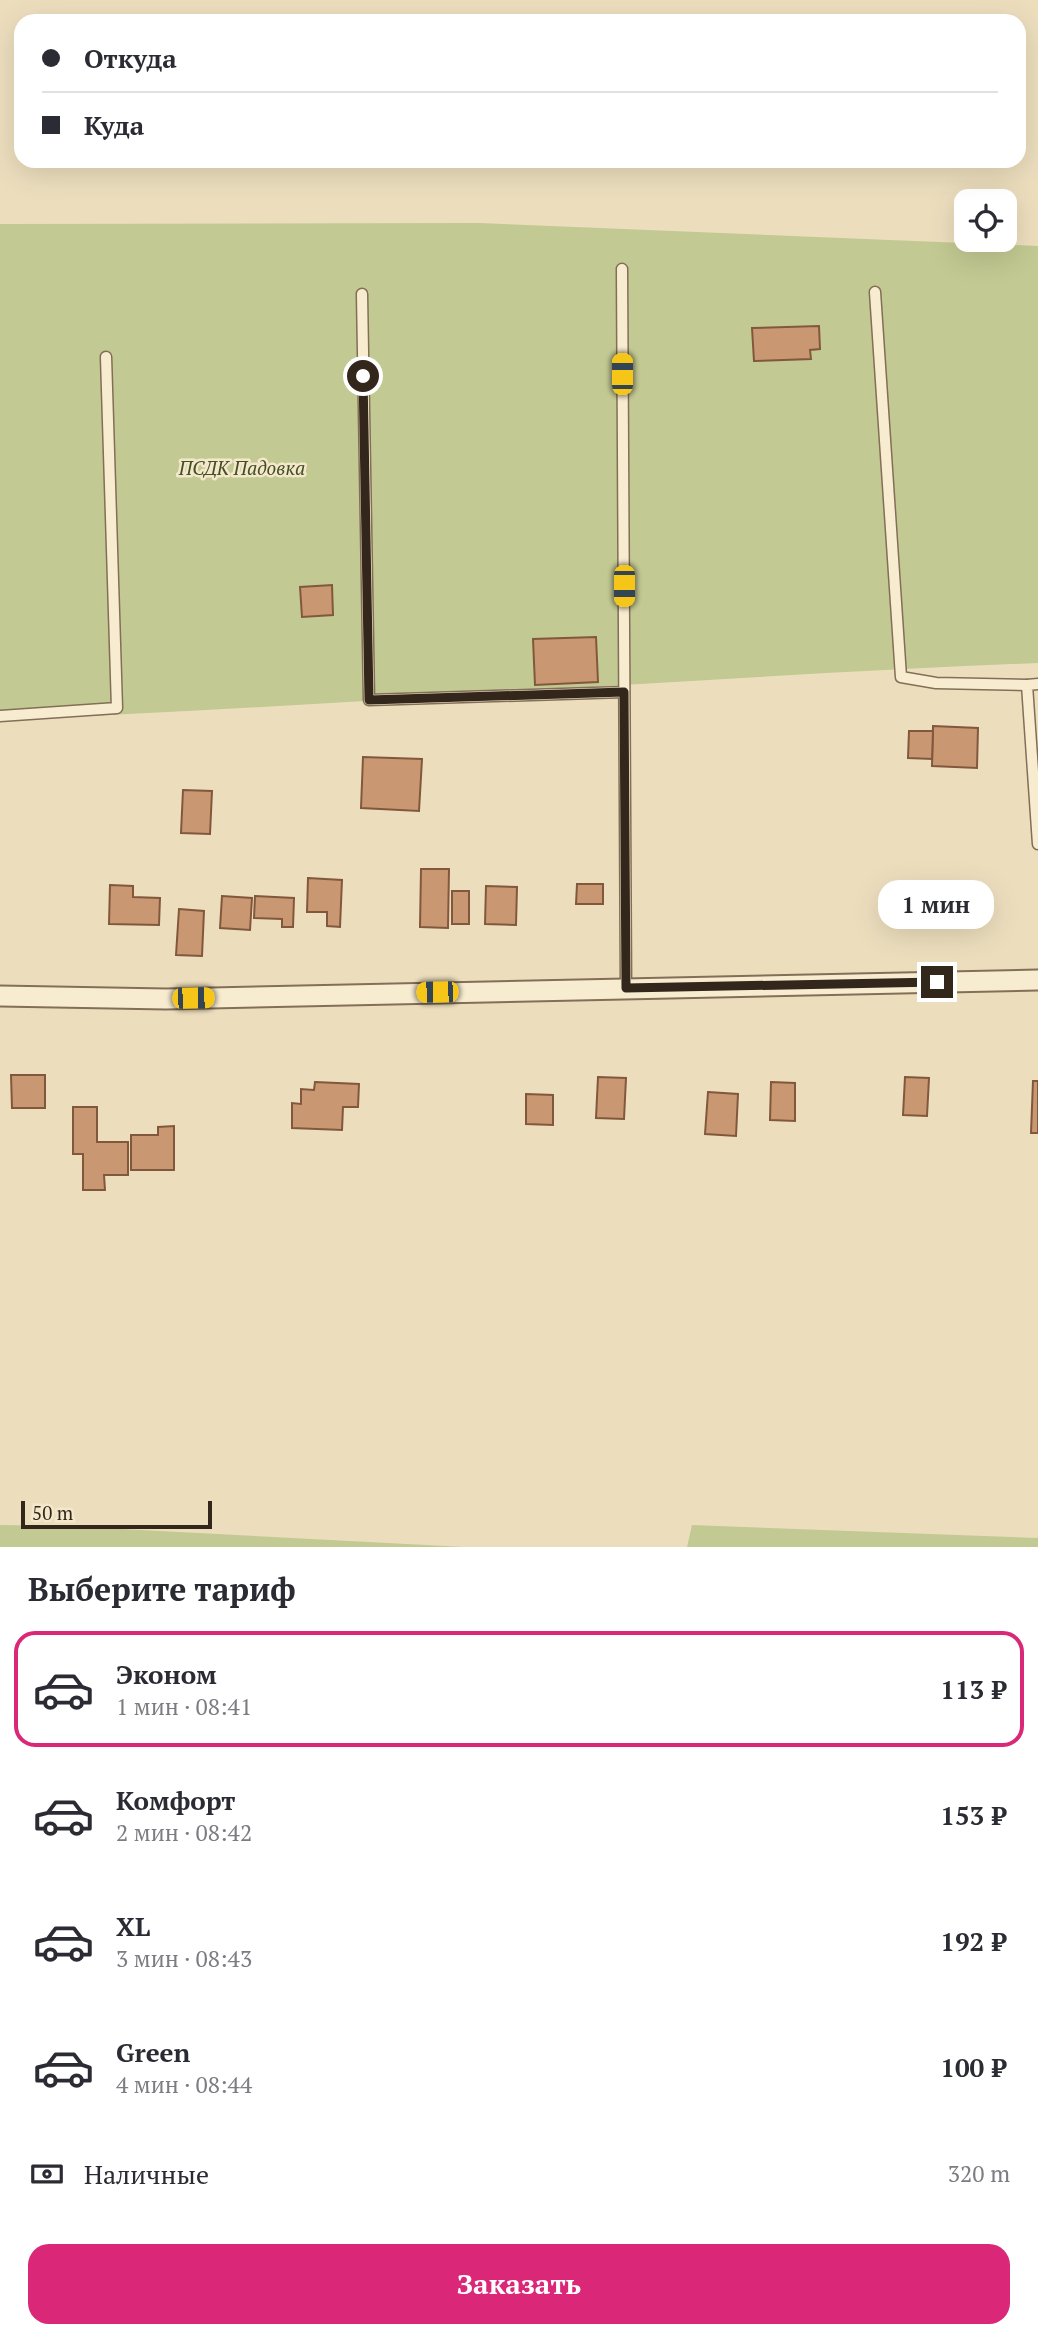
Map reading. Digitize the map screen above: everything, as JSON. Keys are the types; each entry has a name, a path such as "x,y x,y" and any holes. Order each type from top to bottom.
{"street":[{"path":"0,996 166,999 1038,979"}],"lane":[{"path":"622,269 626,988"},
{"path":"875,292 901,677 936,683 1038,684"},
{"path":"362,294 369,700 624,692"},
{"path":"0,716 117,708 106,357"},
{"path":"1027,685 1038,845"}],"green space":[{"name":"ПСДК Падовка","path":"479,223 954,243 954,252 1017,252 1017,245 1038,246 1038,663 0,720 0,224"},
{"path":"0,1525 64,1526 464,1547 0,1547"},
{"path":"692,1525 1038,1538 1038,1547 687,1547"}],"building":[{"path":"819,326 820,349 810,350 811,359 754,361 752,328"},
{"path":"332,585 333,615 302,617 300,587"},
{"path":"596,637 598,682 535,685 533,639"},
{"path":"933,726 978,728 977,768 932,766"},
{"path":"909,731 933,731 932,759 908,758"},
{"path":"363,757 422,759 419,811 361,808"},
{"path":"183,790 212,791 210,834 181,833"},
{"path":"421,869 449,869 448,928 420,927"},
{"path":"308,878 342,880 340,927 327,926 327,912 307,912"},
{"path":"577,884 603,884 603,904 576,904"},
{"path":"930,884 931,902 925,902 926,927 899,928 898,885"},
{"path":"110,885 133,886 133,897 160,898 159,925 109,924"},
{"path":"486,886 517,887 516,925 485,924"},
{"path":"452,891 469,891 469,924 452,924"},
{"path":"222,896 252,898 250,930 220,928"},
{"path":"255,896 294,898 293,927 282,927 282,919 254,918"},
{"path":"179,909 204,911 202,956 176,955"},
{"path":"11,1075 45,1075 45,1108 12,1108"},
{"path":"598,1077 626,1078 624,1119 596,1118"},
{"path":"905,1077 929,1078 927,1116 903,1115"},
{"path":"1033,1081 1038,1081 1038,1133 1031,1133"},
{"path":"315,1082 359,1084 358,1107 343,1107 342,1130 292,1128 292,1103 301,1104 301,1089 314,1090"},
{"path":"771,1082 795,1083 795,1121 770,1120"},
{"path":"708,1092 738,1094 736,1136 705,1134"},
{"path":"526,1094 553,1095 553,1125 526,1124"},
{"path":"73,1107 97,1107 97,1142 128,1142 128,1175 104,1175 105,1190 83,1190 83,1154 73,1154"},
{"path":"174,1126 174,1170 131,1170 131,1135 158,1135 158,1127"}],"route":[{"path":"363,376 369,700 624,692 626,988 937,982"}]}
